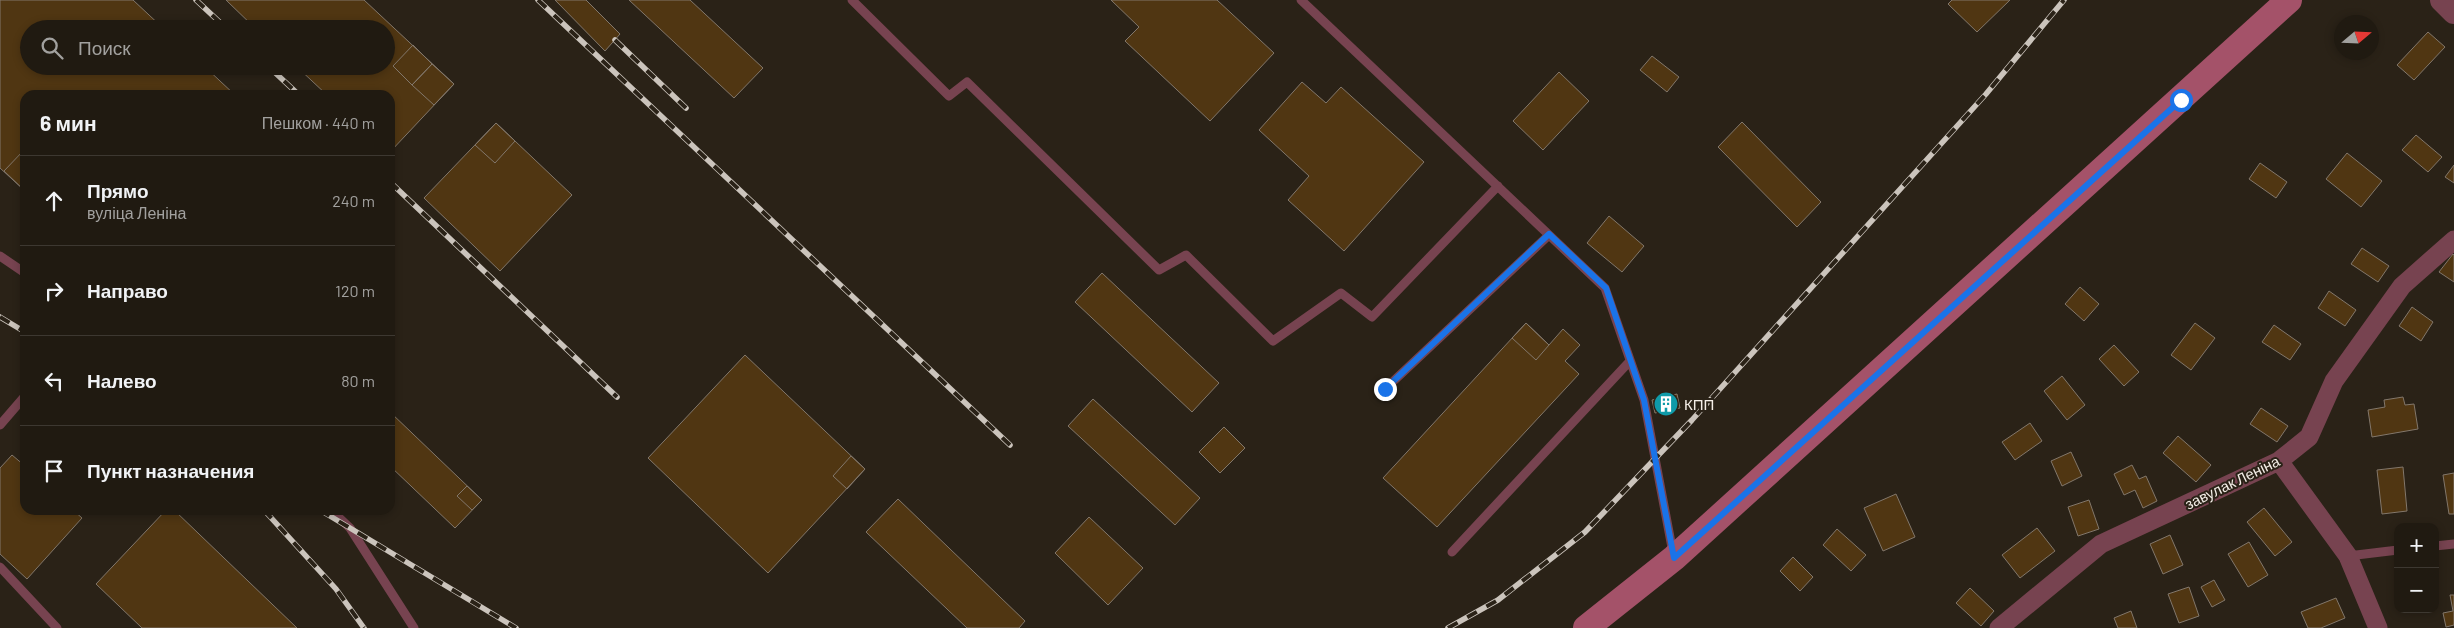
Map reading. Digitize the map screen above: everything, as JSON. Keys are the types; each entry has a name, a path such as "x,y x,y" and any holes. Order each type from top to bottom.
{"main road":[{"path":"1586,628 1674,558 2289,0"}],"street":[{"path":"2442,0 2454,12"},
{"name":"завулак Леніна","path":"1999,628 2101,544 2279,461 2309,437 2334,381 2402,286 2454,240"},
{"path":"2279,461 2348,556 2378,628"}],"lane":[{"path":"852,0 949,96 967,82 1159,270 1186,255 1273,341 1341,293 1372,317 1498,186"},
{"path":"1300,0 1606,288 1644,400 1674,558"},
{"path":"1385,389 1549,234"},
{"path":"0,256 20,270"},
{"path":"1452,552 1630,360"},
{"path":"0,425 20,402"},
{"path":"336,515 350,528 414,628"},
{"path":"2439,546 2454,544"},
{"path":"2348,556 2394,550"},
{"path":"0,567 57,628"}],"building":[{"path":"0,0 133,0 154,20 20,20 20,75 214,75 230,90 20,90 20,186 0,168"},
{"path":"226,0 364,0 385,20 247,20"},
{"path":"555,0 586,0 620,34 605,51"},
{"path":"629,0 690,0 763,68 734,98"},
{"path":"1111,0 1217,0 1274,53 1210,121 1125,41 1139,27"},
{"path":"1952,0 2010,0 1977,32 1948,4"},
{"path":"395,29 454,84 395,147 395,90 322,90 306,75 395,75"},
{"path":"2428,32 2445,47 2414,80 2397,65"},
{"path":"413,45 432,64 412,85 395,68 395,64"},
{"path":"1652,56 1679,77 1667,92 1640,70"},
{"path":"432,64 454,84 434,105 412,85"},
{"path":"1559,72 1589,101 1543,150 1513,121"},
{"path":"1302,82 1326,103 1341,87 1424,162 1344,251 1288,200 1309,176 1259,130"},
{"path":"1742,122 1821,202 1797,227 1718,147"},
{"path":"496,123 572,195 500,271 424,198"},
{"path":"496,123 515,141 495,163 475,145"},
{"path":"2416,135 2442,157 2428,172 2402,150"},
{"path":"2347,153 2382,181 2361,207 2326,179"},
{"path":"20,154 20,186 4,171"},
{"path":"2260,163 2287,182 2276,198 2249,179"},
{"path":"2454,165 2454,183 2445,177"},
{"path":"1609,216 1644,246 1622,272 1587,243"},
{"path":"2362,248 2389,266 2378,282 2351,264"},
{"path":"2454,255 2454,282 2439,272"},
{"path":"1102,273 1219,383 1192,412 1075,302"},
{"path":"2080,287 2099,304 2084,321 2065,304"},
{"path":"2329,291 2356,310 2345,326 2318,308"},
{"path":"2412,307 2433,322 2421,341 2399,326"},
{"path":"1526,323 1549,345 1563,329 1580,345 1565,361 1579,374 1437,527 1383,478"},
{"path":"1526,323 1549,345 1536,360 1512,338"},
{"path":"2195,323 2215,338 2191,370 2171,355"},
{"path":"2274,325 2301,344 2290,360 2262,342"},
{"path":"2114,345 2139,372 2124,386 2099,359"},
{"path":"745,355 865,469 768,573 648,458"},
{"path":"2062,376 2085,405 2067,420 2044,391"},
{"name":"КПП","path":"1677,394 1680,408 1655,413 1652,400"},
{"path":"2403,397 2405,405 2414,404 2418,429 2372,437 2368,410 2385,407 2384,400"},
{"path":"1093,399 1200,498 1175,525 1068,426"},
{"path":"2261,408 2288,426 2277,442 2250,424"},
{"path":"395,417 482,500 455,528 395,471"},
{"path":"2030,423 2042,441 2015,460 2002,442"},
{"path":"1224,427 1245,448 1220,473 1199,452"},
{"path":"2178,436 2211,465 2196,482 2163,453"},
{"path":"2071,452 2082,476 2062,486 2051,461"},
{"path":"12,455 20,462 20,515 79,515 82,518 27,579 0,554 0,468"},
{"path":"851,456 865,469 847,489 833,476"},
{"path":"2132,465 2139,479 2146,476 2157,501 2143,508 2135,490 2124,495 2114,474"},
{"path":"2403,467 2407,511 2382,514 2377,470"},
{"path":"2454,473 2454,514 2449,514 2443,475"},
{"path":"467,486 482,500 472,510 457,496"},
{"path":"1896,494 1915,537 1883,551 1864,508"},
{"path":"898,499 1025,621 1019,628 967,628 866,532"},
{"path":"2089,500 2099,529 2078,536 2068,507"},
{"path":"2264,508 2292,542 2275,556 2247,522"},
{"path":"161,515 179,515 297,628 142,628 96,584"},
{"path":"1089,517 1143,568 1108,605 1055,553"},
{"path":"2037,528 2055,551 2020,578 2002,555"},
{"path":"1837,529 1866,555 1851,571 1823,545"},
{"path":"2170,535 2183,565 2163,574 2150,544"},
{"path":"2249,542 2268,575 2248,587 2228,554"},
{"path":"1793,557 1813,577 1800,591 1780,571"},
{"path":"2214,580 2225,600 2212,607 2201,587"},
{"path":"2189,587 2199,616 2179,623 2168,594"},
{"path":"1970,588 1994,611 1981,626 1956,603"},
{"path":"2450,595 2454,595 2454,625 2446,627 2443,613 2453,611"},
{"path":"2336,598 2345,618 2321,628 2308,628 2301,612"},
{"path":"2131,611 2137,628 2118,628 2114,618"}],"railway":[{"path":"196,0 217,20"},
{"path":"538,0 1010,445"},
{"path":"1448,628 1498,600 1585,532 1692,420 1986,94 2064,0"},
{"path":"615,40 686,108"},
{"path":"278,75 294,90"},
{"path":"395,187 617,397"},
{"path":"0,317 20,329"},
{"path":"269,515 336,589 364,628"},
{"path":"328,515 516,628"}],"place":[{"name":"КПП","path":"1666,404"}],"route":[{"path":"1385,389 1549,234 1606,288 1644,400 1674,558 2181,100"}]}
